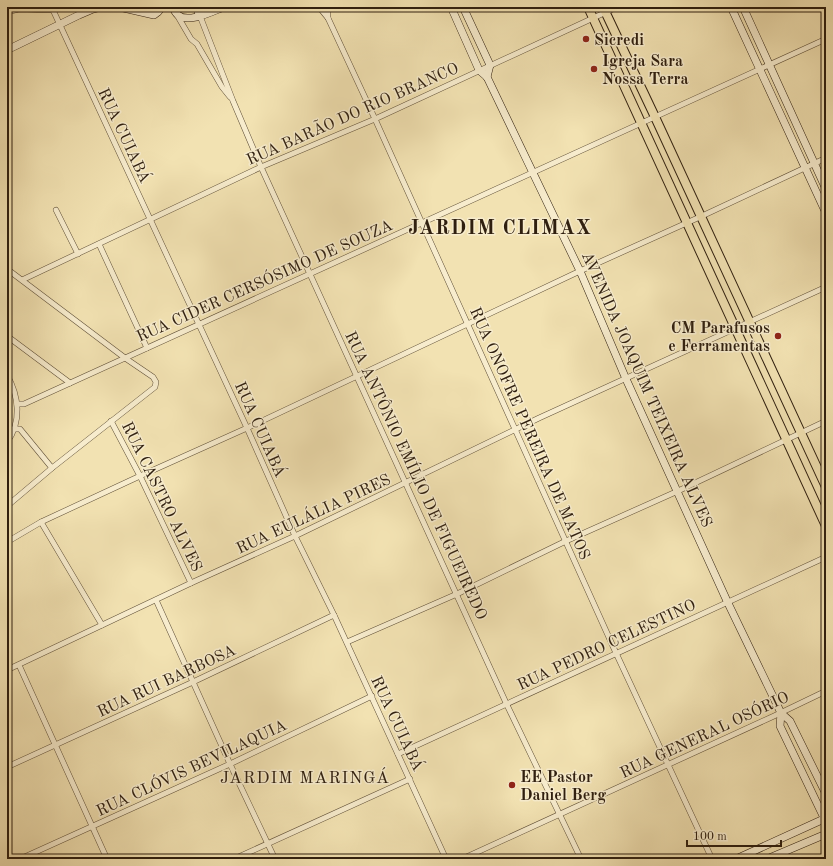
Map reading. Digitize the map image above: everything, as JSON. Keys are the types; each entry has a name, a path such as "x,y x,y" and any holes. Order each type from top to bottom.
{"main road":[{"path":"7,50 93,9 101,7"},
{"path":"119,7 154,15 162,7"},
{"name":"RUA ANTÔNIO EMÍLIO DE FIGUEIREDO","path":"173,7 176,15"},
{"name":"RUA ANTÔNIO EMÍLIO DE FIGUEIREDO","path":"196,7 200,16"},
{"path":"176,15 190,18 224,7"},
{"path":"451,7 479,70"},
{"path":"463,7 490,65 488,77"},
{"path":"588,7 826,526"},
{"path":"731,7 826,212"},
{"path":"743,7 826,189"},
{"path":"604,10 702,216 826,487"},
{"path":"474,59 485,54"},
{"name":"AVENIDA JOAQUIM TEIXEIRA ALVES","path":"479,70 488,77 580,271 626,379 727,601 781,713 790,721 826,794"},
{"name":"AVENIDA JOAQUIM TEIXEIRA ALVES","path":"781,713 780,726 825,819"},
{"path":"736,859 825,819"},
{"path":"767,859 826,834"}],"street":[{"name":"RUA ONOFRE PEREIRA DE MATOS","path":"320,7 328,18 375,119 616,653 712,859"},
{"name":"RUA ONOFRE PEREIRA DE MATOS","path":"328,7 328,18"},
{"name":"RUA BARÃO DO RIO BRANCO","path":"22,280 261,167 375,119 604,10 616,7"},
{"name":"RUA CUIABÁ","path":"7,12 19,9 53,10 247,428 295,536 372,696 446,859"},
{"name":"RUA ANTÔNIO EMÍLIO DE FIGUEIREDO","path":"176,15 191,39 197,44 222,87 233,101"},
{"name":"RUA ANTÔNIO EMÍLIO DE FIGUEIREDO","path":"200,16 233,101 309,274 507,705 580,859"},
{"name":"RUA CIDER CERSÓSIMO DE SOUZA","path":"17,404 24,404 826,39"},
{"path":"7,542 41,522 247,428 580,271 826,158"},
{"path":"56,210 78,254"},
{"path":"99,244 147,348"},
{"path":"7,269 125,358 153,377 156,382 155,387 52,468 7,506"},
{"name":"RUA EULÁLIA PIRES","path":"7,670 406,484 515,430 826,287"},
{"path":"7,336 70,383"},
{"path":"7,375 14,388 17,404 15,429 7,442"},
{"name":"RUA CASTRO ALVES","path":"111,421 140,476 191,583"},
{"path":"346,642 457,594 826,421"},
{"path":"15,429 20,429 52,468"},
{"path":"41,522 102,626"},
{"name":"RUA PEDRO CELESTINO","path":"398,754 507,705 727,601 826,557"},
{"path":"156,600 230,764 275,859"},
{"name":"RUA RUI BARBOSA","path":"7,767 193,682 334,615"},
{"path":"19,665 54,746 107,859"},
{"name":"RUA GENERAL OSÓRIO","path":"462,859 826,691"},
{"name":"RUA CLÓVIS BEVILAQUIA","path":"20,859 230,764 372,696"},
{"path":"234,859 410,780"}],"place":[{"name":"Sicredi","path":"586,39"},
{"name":"Igreja Sara Nossa Terra","path":"594,69"},
{"name":"CM Parafusos e Ferramentas","path":"778,336"},
{"name":"EE Pastor Daniel Berg","path":"512,785"}],"district":[{"name":"JARDIM CLIMAX","path":"500,227"},
{"name":"JARDIM MARINGÁ","path":"305,777"}]}
